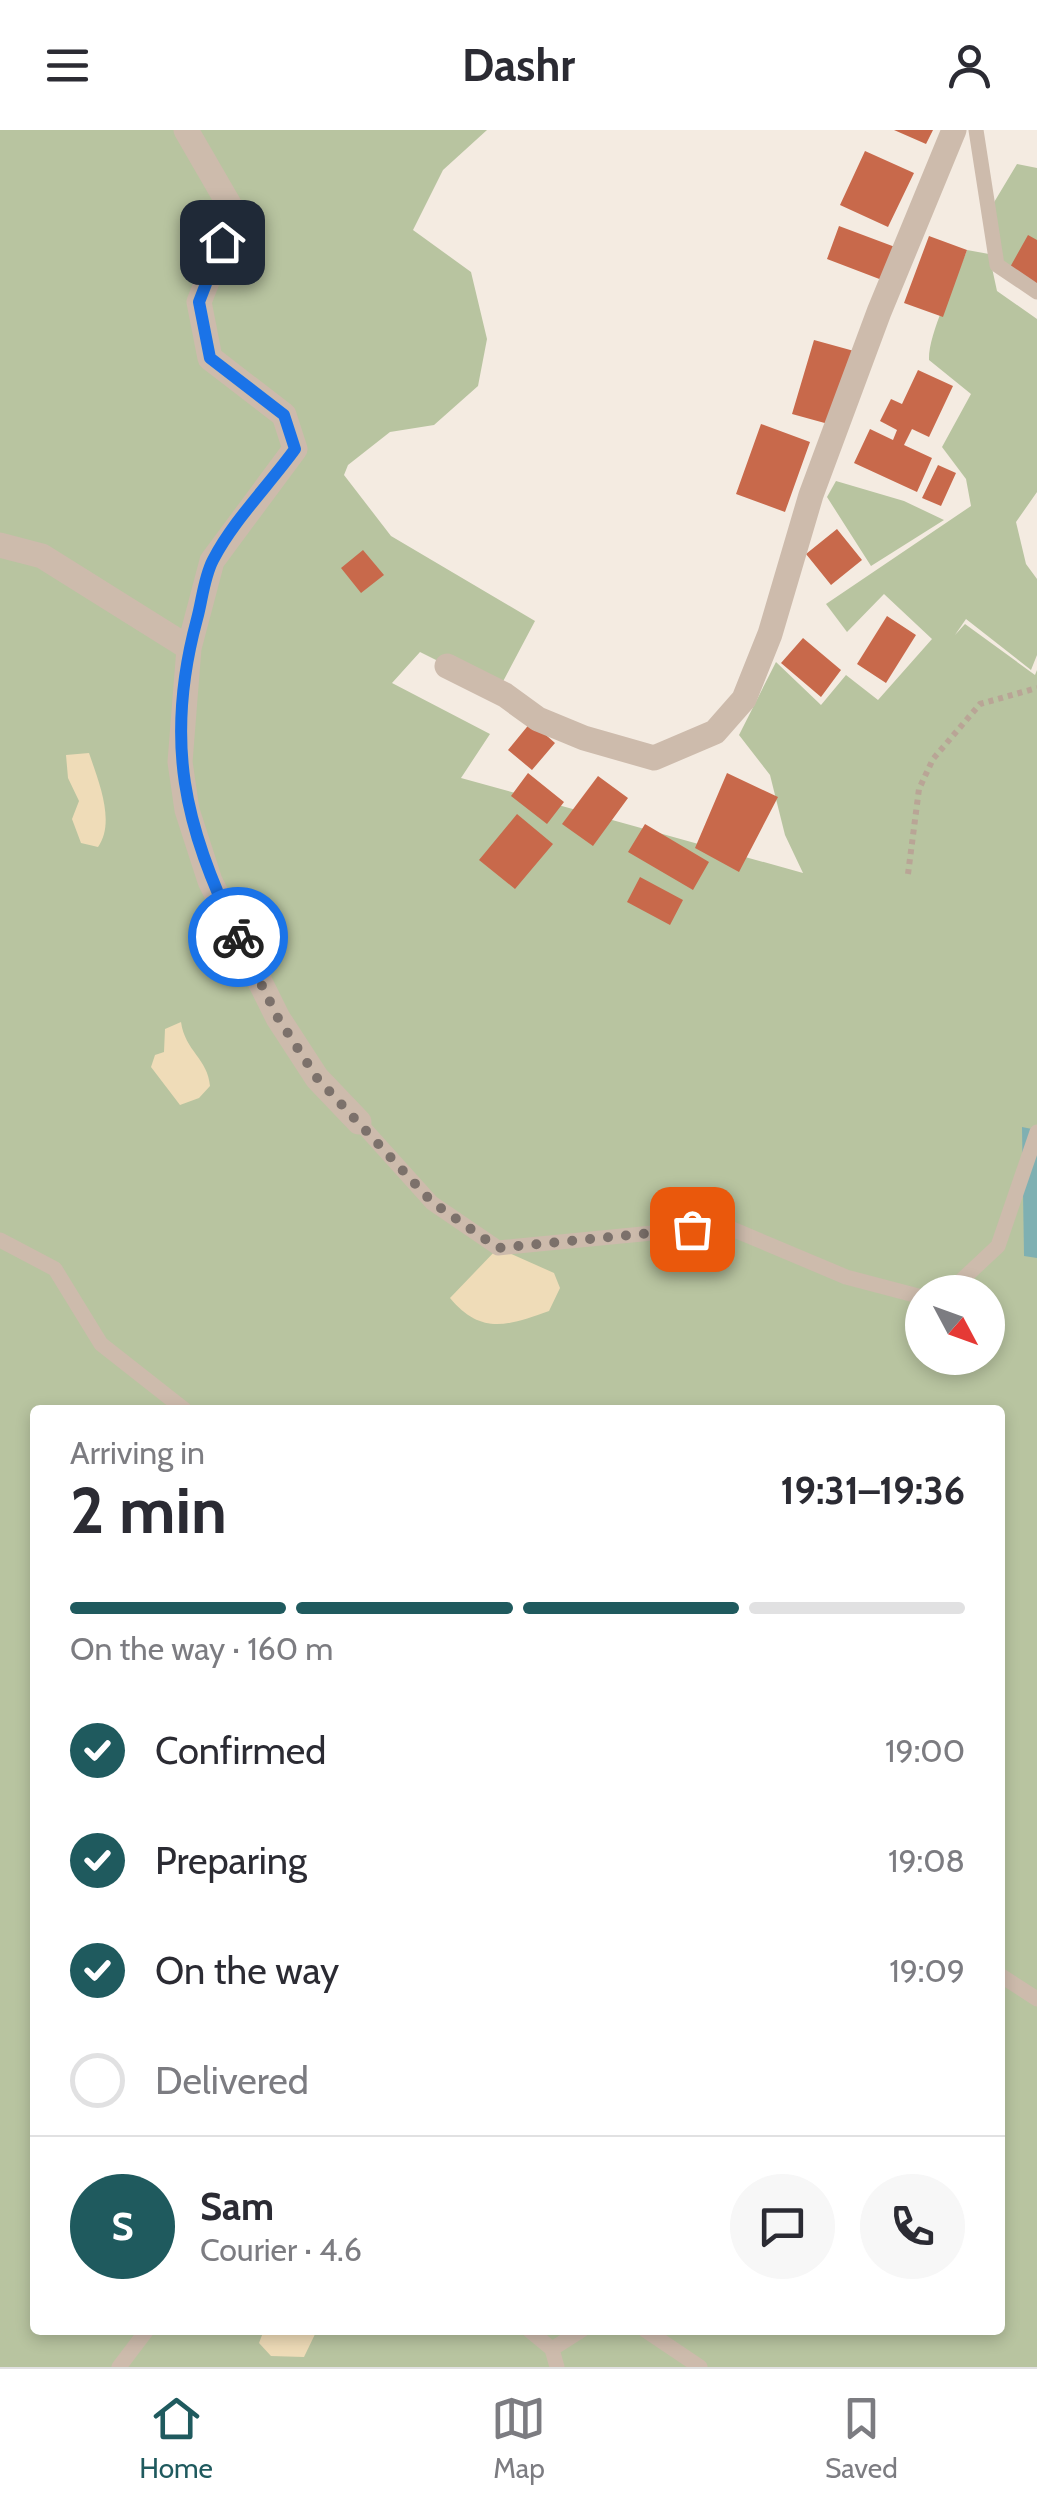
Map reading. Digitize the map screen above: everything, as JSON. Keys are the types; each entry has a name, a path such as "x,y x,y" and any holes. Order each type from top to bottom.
{"street":[{"path":"186,130 234,213 199,302 210,358 284,415 295,449 212,561 189,648 180,762 187,810 210,880 278,1018 317,1078 358,1122"},
{"path":"448,666 505,695 538,719 584,738 654,758 715,732 744,698 770,634 812,495 879,312 954,130"},
{"path":"0,545 42,556 189,648"}],"lane":[{"path":"976,130 997,265 1037,292"},
{"path":"358,1122 432,1202 498,1248 725,1226 846,1277 905,1293"},
{"path":"967,1275 998,1246 1037,1132"},
{"path":"0,1240 55,1269 101,1344 179,1405"},
{"path":"1005,1977 1037,1999"},
{"path":"118,2367 143,2335"},
{"path":"535,2335 552,2349 557,2367"},
{"path":"552,2349 574,2335"},
{"path":"652,2335 700,2367"}],"path":[{"path":"908,874 919,789 932,758 980,704 1037,688"}],"green space":[{"path":"0,130 487,130 443,170 413,230 471,272 487,339 478,386 434,425 390,432 348,465 344,475 391,536 535,621 498,691 420,652 392,683 490,734 461,778 803,873 785,835 770,775 739,735 776,662 821,705 846,675 878,700 932,639 884,594 847,632 826,604 971,506 966,479 942,447 971,394 929,360 938,321 967,250 989,254 997,291 1037,319 1037,492 1016,522 1026,564 1037,579 1037,655 1031,670 966,619 955,635 965,624 1035,675 1037,670 1037,2367 0,2367"},
{"path":"1017,164 1037,168 1037,285 997,265 993,204"},
{"path":"836,481 904,501 944,520 871,566 827,497"}],"sand":[{"path":"89,753 105,813 98,847 81,843 72,819 79,801 68,778 66,755"},
{"path":"181,1022 210,1086 199,1098 180,1105 151,1067 155,1055 164,1052 165,1029"},
{"path":"498,1248 554,1273 560,1288 549,1311 495,1324 473,1318 450,1298"},
{"path":"262,2335 315,2335 304,2357 271,2356 259,2343"}],"water":[{"path":"1022,1127 1037,1130 1037,1258 1024,1256"}],"building":[{"path":"894,130 933,130 926,144"},
{"path":"865,151 914,173 888,227 840,205"},
{"path":"839,226 895,247 882,280 827,259"},
{"path":"1028,235 1037,240 1037,284 1009,269"},
{"path":"929,236 967,250 943,317 904,303"},
{"path":"814,340 854,351 832,425 792,414"},
{"path":"918,370 953,386 929,437 912,429 904,445 932,458 917,492 854,463 870,429 893,440 897,430 880,421 891,399 902,404"},
{"path":"761,424 810,442 785,512 736,494"},
{"path":"938,465 956,473 941,506 922,498"},
{"path":"837,529 862,560 831,585 806,554"},
{"path":"363,550 384,575 361,593 341,568"},
{"path":"887,616 916,635 886,683 857,664"},
{"path":"803,638 841,670 821,697 781,663"},
{"path":"531,722 555,743 532,770 508,750"},
{"path":"528,773 564,802 547,824 511,796"},
{"path":"727,773 778,797 739,872 695,848"},
{"path":"598,776 628,798 593,846 562,824"},
{"path":"517,814 553,844 515,889 479,860"},
{"path":"645,824 709,862 693,890 628,852"},
{"path":"640,877 683,900 670,925 627,902"}],"way so far":[{"path":"238,937 278,1018 317,1078 432,1202 498,1248 692,1229"}],"route":[{"path":"222,242 199,302 210,358 284,415 295,449 212,561 189,648 180,762 187,810 210,880 238,937"}]}
